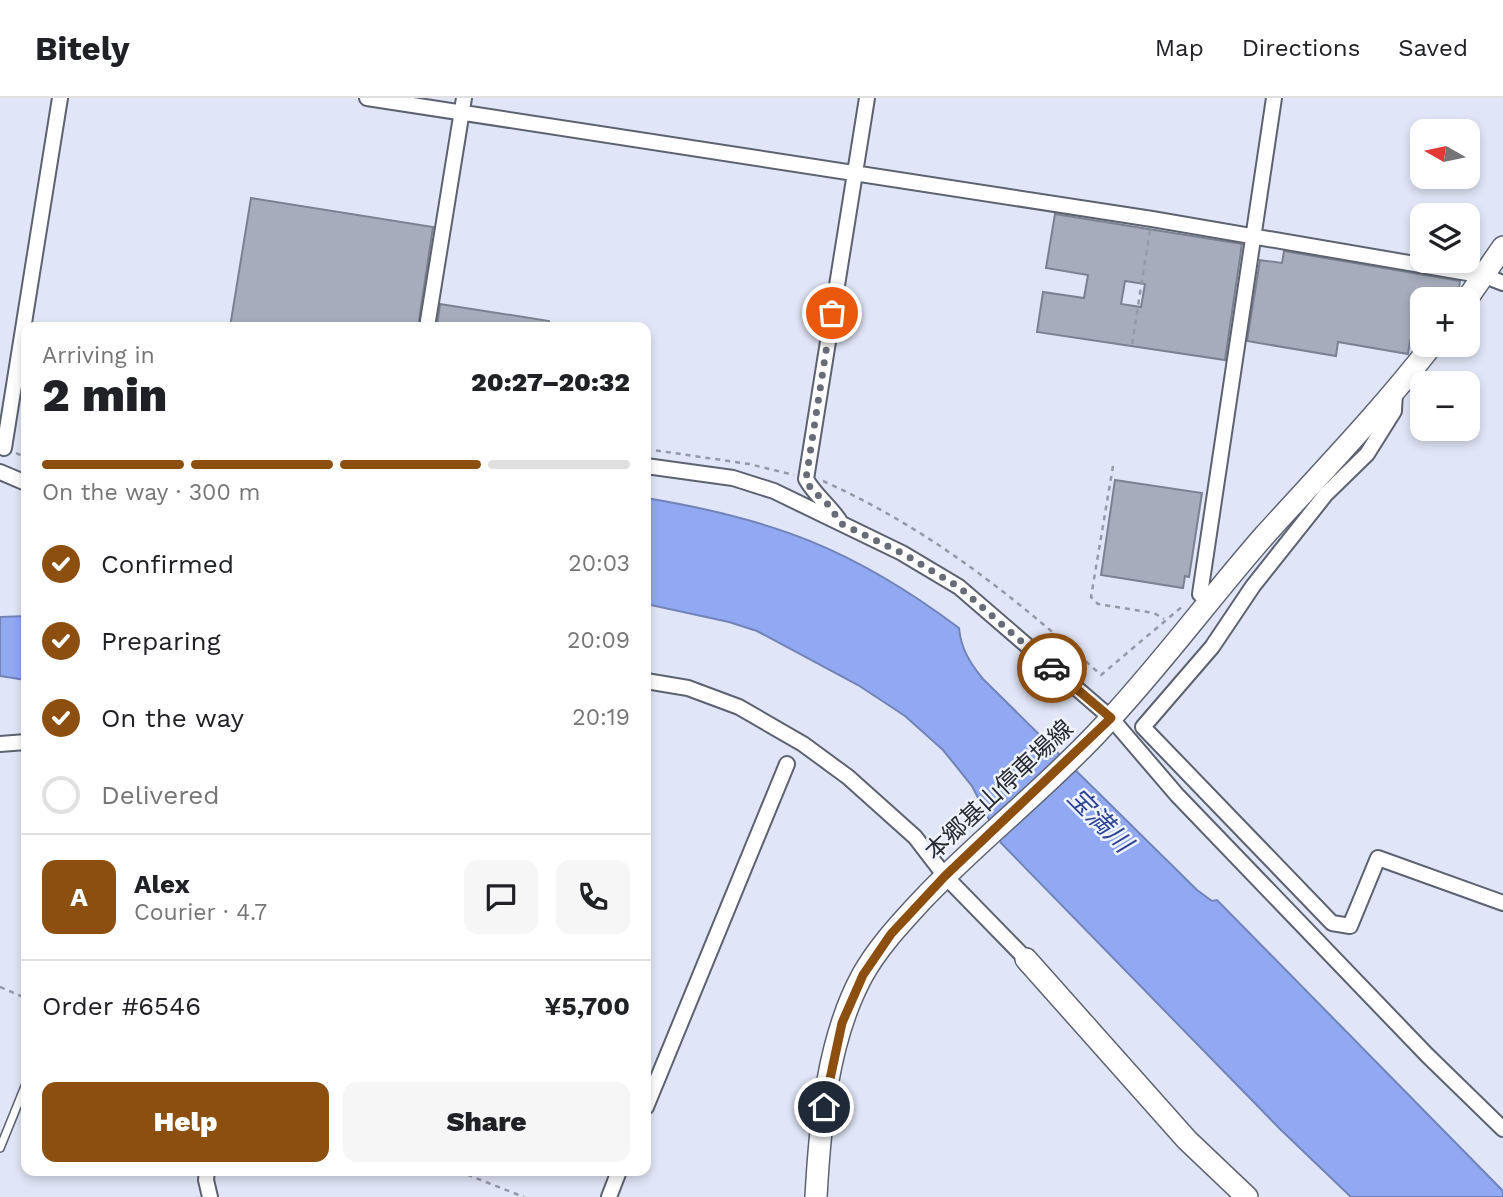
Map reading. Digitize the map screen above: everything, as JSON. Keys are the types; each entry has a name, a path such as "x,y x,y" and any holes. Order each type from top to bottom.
{"main road":[{"path":"1494,280 1503,247"},
{"name":"本郷基山停車場線","path":"816,1197 824,1107 842,1023 863,975 891,934 948,873 1105,725 1205,598 1395,393 1423,357"},
{"path":"1026,960 1187,1140 1247,1197"}],"street":[{"path":"24,322 60,98"},
{"path":"367,98 463,105 854,174 1152,219 1494,280"},
{"path":"842,524 826,502 811,489 806,479 867,98"},
{"path":"1205,598 1251,236 1274,98"},
{"path":"429,322 463,105"},
{"path":"4,448 21,342"},
{"path":"1395,393 1394,411 1367,454 1326,494 1253,586 1212,647 1143,727 1332,923 1350,926 1378,858 1503,903"},
{"path":"651,467 733,478 774,491 902,553 959,587 1177,795 1427,1055 1503,1129"},
{"path":"0,472 21,481"},
{"path":"651,682 688,688 739,707 803,744 848,778 915,837 1026,960"},
{"path":"0,744 21,742"},
{"path":"651,1095 787,764"},
{"path":"208,1176 210,1197"},
{"path":"609,1197 618,1176"}],"lane":[{"path":"0,1148 21,1096"}],"path":[{"path":"1132,344 1152,219"},
{"path":"651,450 749,464 806,479 814,477 832,485 947,549 1030,611 1101,674 1164,619 1205,598"},
{"path":"1112,466 1091,597 1098,604 1154,613 1164,619"},
{"path":"0,987 21,996"},
{"path":"471,1176 524,1197"}],"water":[{"name":"宝満川","path":"651,499 734,516 812,542 884,578 959,628 967,655 983,679 1197,890 1212,901 1217,900 1503,1191 1503,1197 1351,1197 1280,1129 1001,843 972,786 943,750 905,716 858,685 757,631 651,605"},
{"path":"21,616 21,679 0,676 0,617"}],"building":[{"path":"251,198 433,227 419,322 231,322"},
{"path":"1055,214 1242,244 1225,360 1037,332 1043,292 1084,298 1088,275 1046,268","holes":["1125,281 1145,284 1141,307 1121,304"]},
{"path":"1284,251 1460,281 1459,287 1410,287 1408,354 1338,342 1336,356 1247,341 1260,260 1282,263"},
{"path":"440,304 549,321 549,322 438,322"},
{"path":"1115,480 1202,493 1189,577 1185,576 1183,588 1101,575"}],"way so far":[{"path":"832,313 806,479 811,489 826,502 842,524 902,553 959,587 1052,668"}],"route":[{"path":"824,1107 842,1023 863,975 891,934 945,876 1111,718 1052,668"}]}
